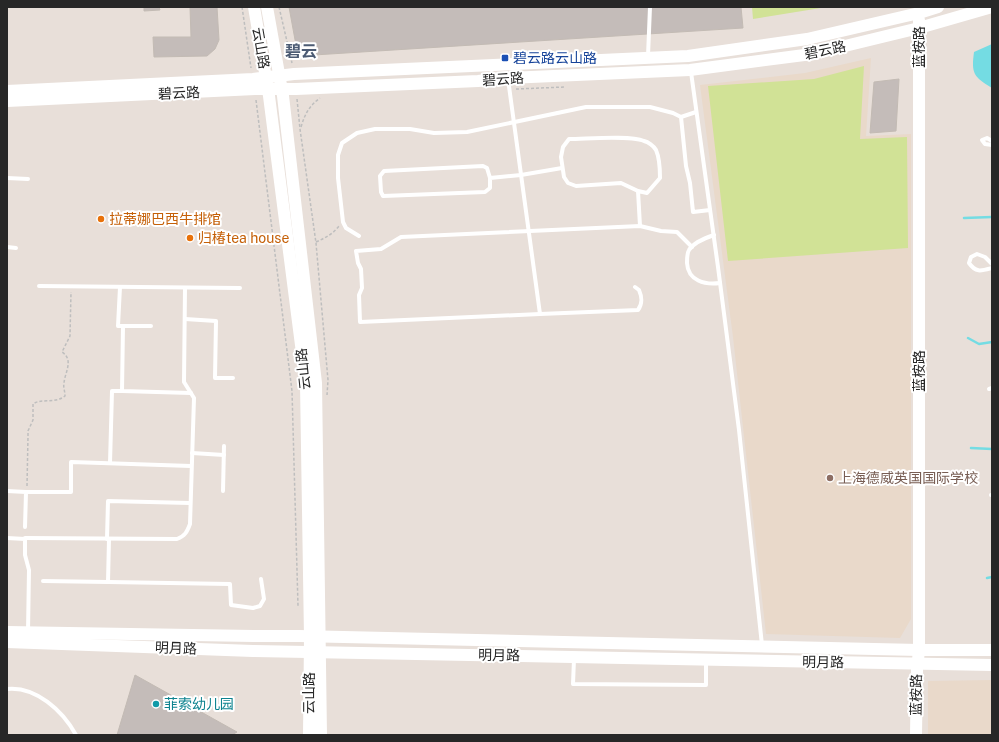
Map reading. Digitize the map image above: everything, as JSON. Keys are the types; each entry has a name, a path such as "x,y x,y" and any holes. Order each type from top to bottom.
{"street":[{"name":"云山路","path":"254,7 267,83 306,384 315,637"},
{"name":"云山路","path":"267,7 282,89 316,383 315,652 309,735"},
{"name":"碧云路","path":"7,101 267,83 280,76 294,74 688,56 807,39 919,10 938,7"},
{"name":"碧云路","path":"267,83 282,89 690,70 812,54 919,28 992,8"},
{"name":"蓝桉路","path":"916,735 918,650 919,10"},
{"name":"碧云路","path":"7,91 254,84"},
{"name":"明月路","path":"7,632 918,650 992,650"},
{"name":"明月路","path":"7,642 253,651 992,665"},
{"name":"云山路","path":"315,652 321,735"}],"lane":[{"path":"648,58 650,7"},
{"path":"690,70 714,235 740,438 762,647"},
{"path":"508,78 540,314"},
{"path":"359,236 346,228 342,222 338,178 338,155 342,143 357,133 375,129 393,128 434,133 467,132 586,107 650,107 673,113 681,117 696,112"},
{"path":"681,117 693,212 710,210"},
{"path":"626,138 643,140 650,144 656,150 660,164 660,178 647,192 638,191 621,183 576,186 568,183 564,177 562,168 561,157 563,146 569,139 626,138"},
{"path":"992,141 987,138 982,140 985,144 992,145"},
{"path":"482,166 487,168 490,178 490,188 485,192 383,196 380,192 380,176 384,171 482,166"},
{"path":"490,178 521,175 562,168"},
{"path":"7,178 28,179"},
{"path":"638,191 640,226"},
{"path":"635,287 639,290 641,296 642,305 638,310 360,322 359,296 362,288 361,269 358,263 356,251 381,248 401,237 640,226 661,231 677,232 692,247"},
{"path":"714,235 699,241 689,250 687,263 688,270 698,281 706,283 720,283"},
{"path":"7,247 16,248"},
{"path":"992,264 985,257 977,254 971,257 969,263 972,268 978,271 992,268"},
{"path":"39,286 240,288"},
{"path":"120,287 118,326 151,326"},
{"path":"7,538 177,540 184,537 190,524 194,398 184,382 186,288"},
{"path":"185,319 216,321 215,378 233,378"},
{"path":"122,391 124,326"},
{"path":"110,463 112,391 191,393"},
{"path":"223,492 224,446"},
{"path":"192,453 224,455"},
{"path":"7,491 71,492 71,462 191,466"},
{"path":"25,527 27,492"},
{"path":"108,582 108,501 190,504"},
{"path":"25,538 25,555 29,570 28,632"},
{"path":"43,582 230,584 231,605 254,608 260,606 264,598 261,579"},
{"path":"574,657 573,684 706,685 706,660"},
{"path":"7,689 17,688 25,690 49,702 72,728 76,735"}],"path":[{"path":"242,7 254,84 292,390 298,612"},
{"path":"300,129 305,115 313,104 325,95"},
{"path":"316,243 335,231 342,222"},
{"path":"27,492 28,431 33,420 33,404 37,401 54,401 65,396 64,380 69,365 65,354 62,352 70,336 72,286"}],"shaded area":[{"name":"上海德威英国国际学校","path":"871,58 866,136 911,134 911,619 900,638 766,634 733,337 700,85 805,73"},
{"path":"992,680 992,735 928,735 928,681"}],"green space":[{"path":"752,7 827,7 753,19"},
{"path":"864,66 860,139 907,137 908,248 728,261 708,86 814,79"}],"water":[{"path":"992,44 992,88 978,78 975,74 973,65 974,52"}],"building":[{"path":"144,7 159,7 160,10 144,11"},
{"path":"190,7 217,7 219,40 215,49 207,56 154,57 153,37 191,37"},
{"path":"289,7 741,7 743,28 298,56"},
{"path":"899,79 896,131 870,133 874,82"},
{"name":"菲索幼儿园","path":"135,675 237,732 232,735 117,735"}],"waterway":[{"path":"964,218 992,217"},
{"path":"968,338 979,344 992,342"},
{"path":"971,448 992,449"},
{"path":"987,578 992,577"}],"place":[{"name":"碧云路云山路","path":"505,58"},
{"name":"拉蒂娜巴西牛排馆","path":"101,219"},
{"name":"归椿tea house","path":"190,238"},
{"name":"上海德威英国国际学校","path":"830,478"},
{"name":"菲索幼儿园","path":"156,704"}],"district":[{"name":"碧云","path":"301,51"}]}
